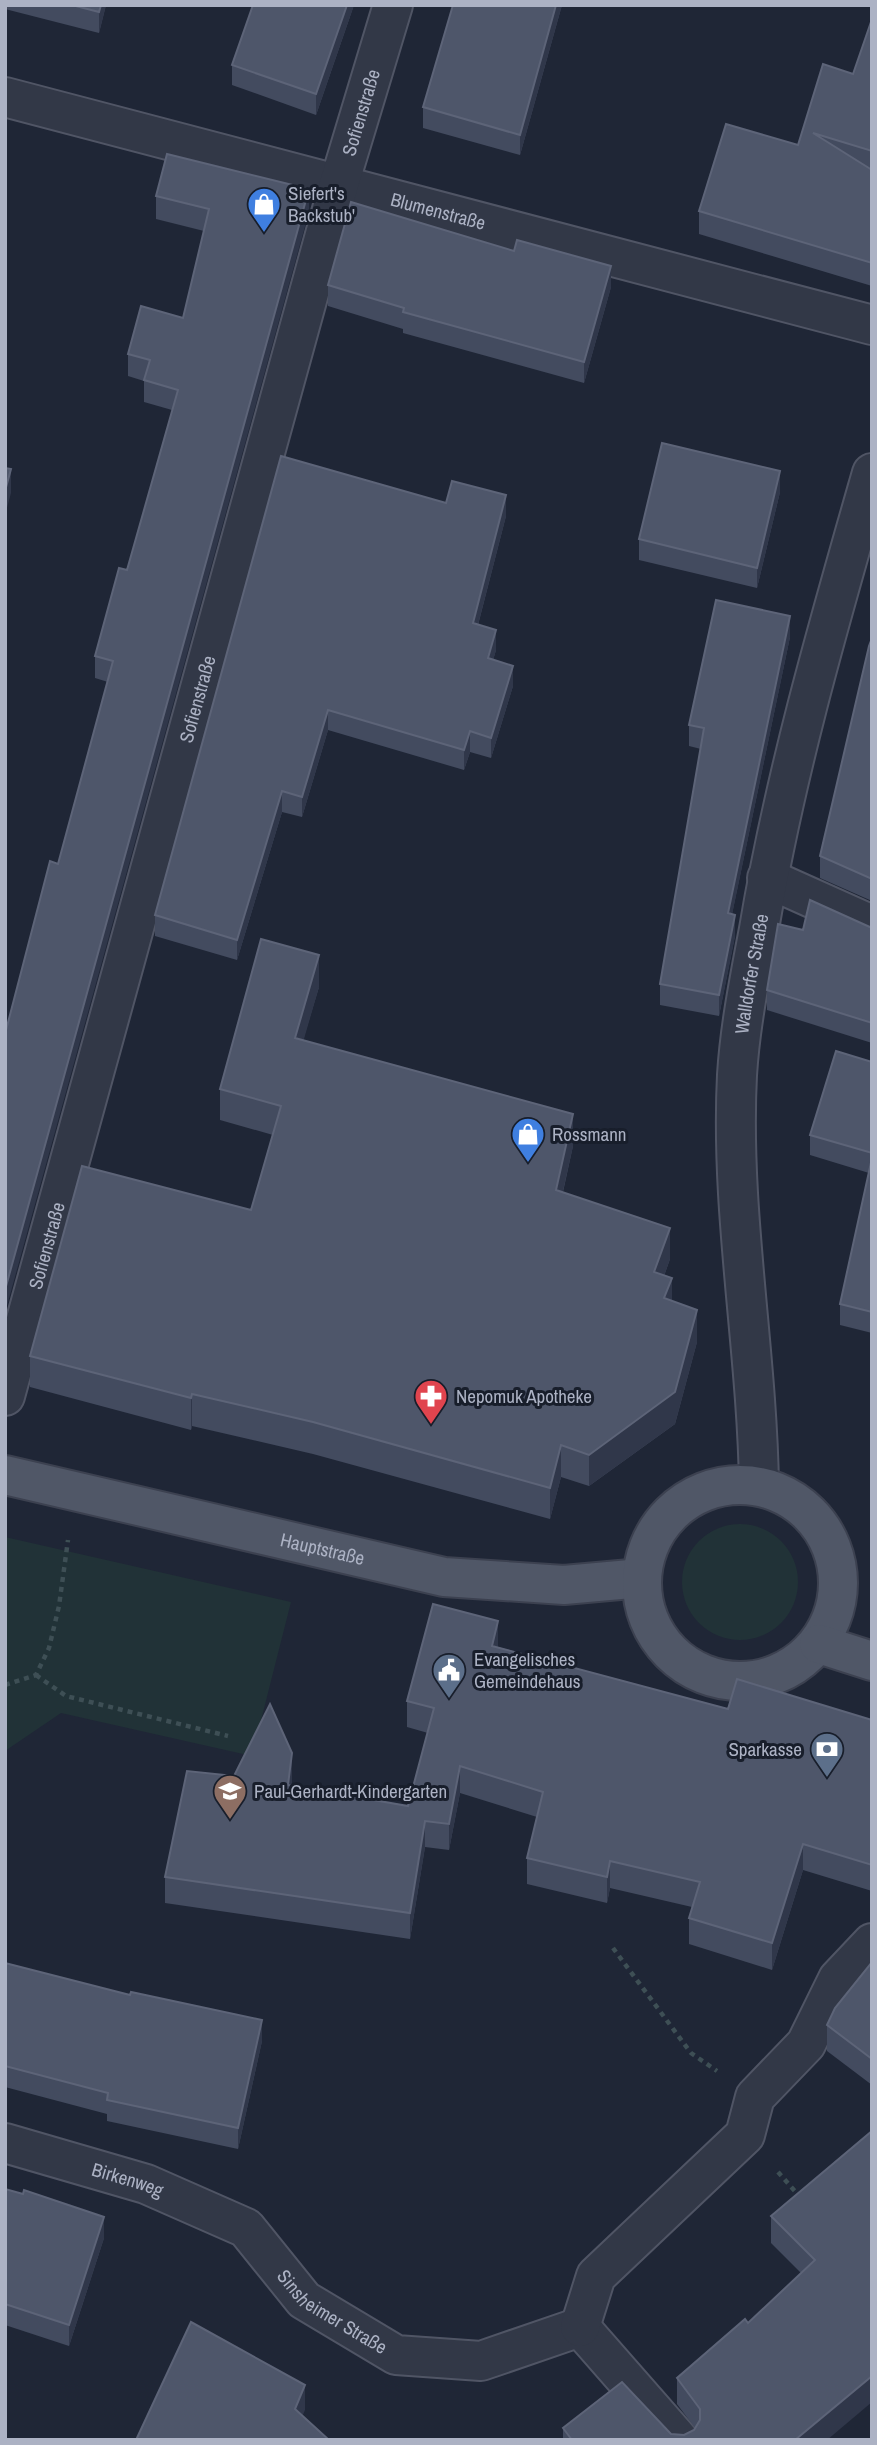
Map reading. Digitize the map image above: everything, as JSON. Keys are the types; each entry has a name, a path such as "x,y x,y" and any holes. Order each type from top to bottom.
{"main road":[{"name":"Hauptstraße","path":"5,1475 444,1577 564,1585 642,1578"},
{"path":"731,1485 759,1486 786,1495 809,1512 827,1535 837,1562 839,1590 832,1618 819,1644 797,1664 769,1678 738,1682 708,1676 680,1662 659,1639 646,1610 642,1578 647,1551 659,1525 679,1505 712,1489 731,1485"},
{"path":"819,1644 872,1661"}],"street":[{"name":"Sofienstraße","path":"5,1396 340,184 393,5"},
{"name":"Blumenstraße","path":"5,97 872,325"},
{"name":"Walldorfer Straße","path":"759,1486 758,1405 735,1170 737,1074 767,878 832,612 872,473"},
{"path":"767,878 872,925"},
{"path":"679,2440 580,2327 596,2276 745,2135 755,2097 806,2044 838,1979 872,1943"},
{"name":"Birkenweg","path":"5,2143 146,2184 246,2228"},
{"name":"Sinsheimer Straße","path":"246,2228 304,2300 396,2355 481,2361 580,2327"}],"path":[{"path":"5,1685 36,1675 49,1648 59,1606 67,1540 87,1542 95,1497"},
{"path":"36,1675 66,1696 228,1736"},
{"path":"613,1948 691,2053"},
{"path":"745,2135 808,2207"}],"shaded area":[{"path":"740,1524 762,1529 781,1541 793,1560 798,1582 793,1604 781,1623 762,1635 740,1640 718,1635 699,1623 687,1604 682,1582 687,1560 699,1541 718,1529"},
{"path":"5,1537 291,1602 252,1756 61,1713 5,1751"}],"building":[{"path":"72,5 101,5 99,12"},
{"path":"253,5 347,5 316,94 232,65"},
{"path":"453,5 556,5 520,135 423,107"},
{"path":"872,19 872,151 813,133 872,170 872,263 699,211 726,124 798,145 823,64 853,74"},
{"path":"167,154 309,189 5,1290 5,1034 50,861 58,864 113,661 95,656 119,568 127,570 178,390 144,380 150,360 128,354 141,306 183,318 209,209 156,196"},
{"path":"351,202 514,251 517,240 611,266 584,362 403,312 404,308 328,285"},
{"path":"662,443 780,471 757,568 639,539"},
{"path":"281,456 446,503 452,481 506,495 473,623 496,630 488,658 513,666 491,738 470,731 464,750 328,710 302,797 282,791 237,940 155,915"},
{"path":"5,468 11,469 5,491"},
{"path":"716,600 790,616 728,913 735,915 719,995 660,984 704,728 689,725"},
{"path":"872,638 872,879 820,856"},
{"path":"810,900 872,928 872,1023 767,990 778,924 803,930"},
{"path":"261,939 319,955 295,1038 573,1114 556,1190 670,1228 654,1272 672,1278 664,1298 697,1310 675,1392 589,1455 561,1445 550,1488 313,1422 192,1394 191,1398 30,1356 82,1166 251,1210 281,1106 220,1089"},
{"path":"836,1051 872,1062 872,1153 810,1135"},
{"path":"872,1158 872,1312 840,1304"},
{"path":"433,1604 498,1621 492,1646 728,1709 737,1679 872,1720 872,1865 803,1844 772,1943 689,1918 700,1882 610,1861 607,1877 527,1858 543,1792 460,1766 449,1824 425,1821 410,1913 165,1877 187,1771 234,1776 270,1704 292,1753 288,1785 408,1806 434,1708 407,1701"},
{"path":"872,1962 872,2059 827,2025 835,2008"},
{"path":"5,1963 130,1995 131,1992 262,2020 238,2128 107,2100 108,2093 5,2066"},
{"path":"872,2131 872,2376 795,2440 572,2440 563,2428 622,2382 671,2434 684,2435 694,2430 700,2420 700,2409 677,2378 745,2319 748,2323 815,2260 771,2216"},
{"path":"5,2189 23,2194 24,2190 104,2217 69,2325 5,2304"},
{"path":"191,2322 305,2385 295,2409 329,2440 136,2440"}],"place":[{"name":"Siefert's Backstub'","path":"264,234"},
{"name":"Rossmann","path":"528,1164"},
{"name":"Nepomuk Apotheke","path":"431,1426"},
{"name":"Evangelisches Gemeindehaus","path":"449,1700"},
{"name":"Sparkasse","path":"827,1779"},
{"name":"Paul-Gerhardt-Kindergarten","path":"230,1821"}]}
